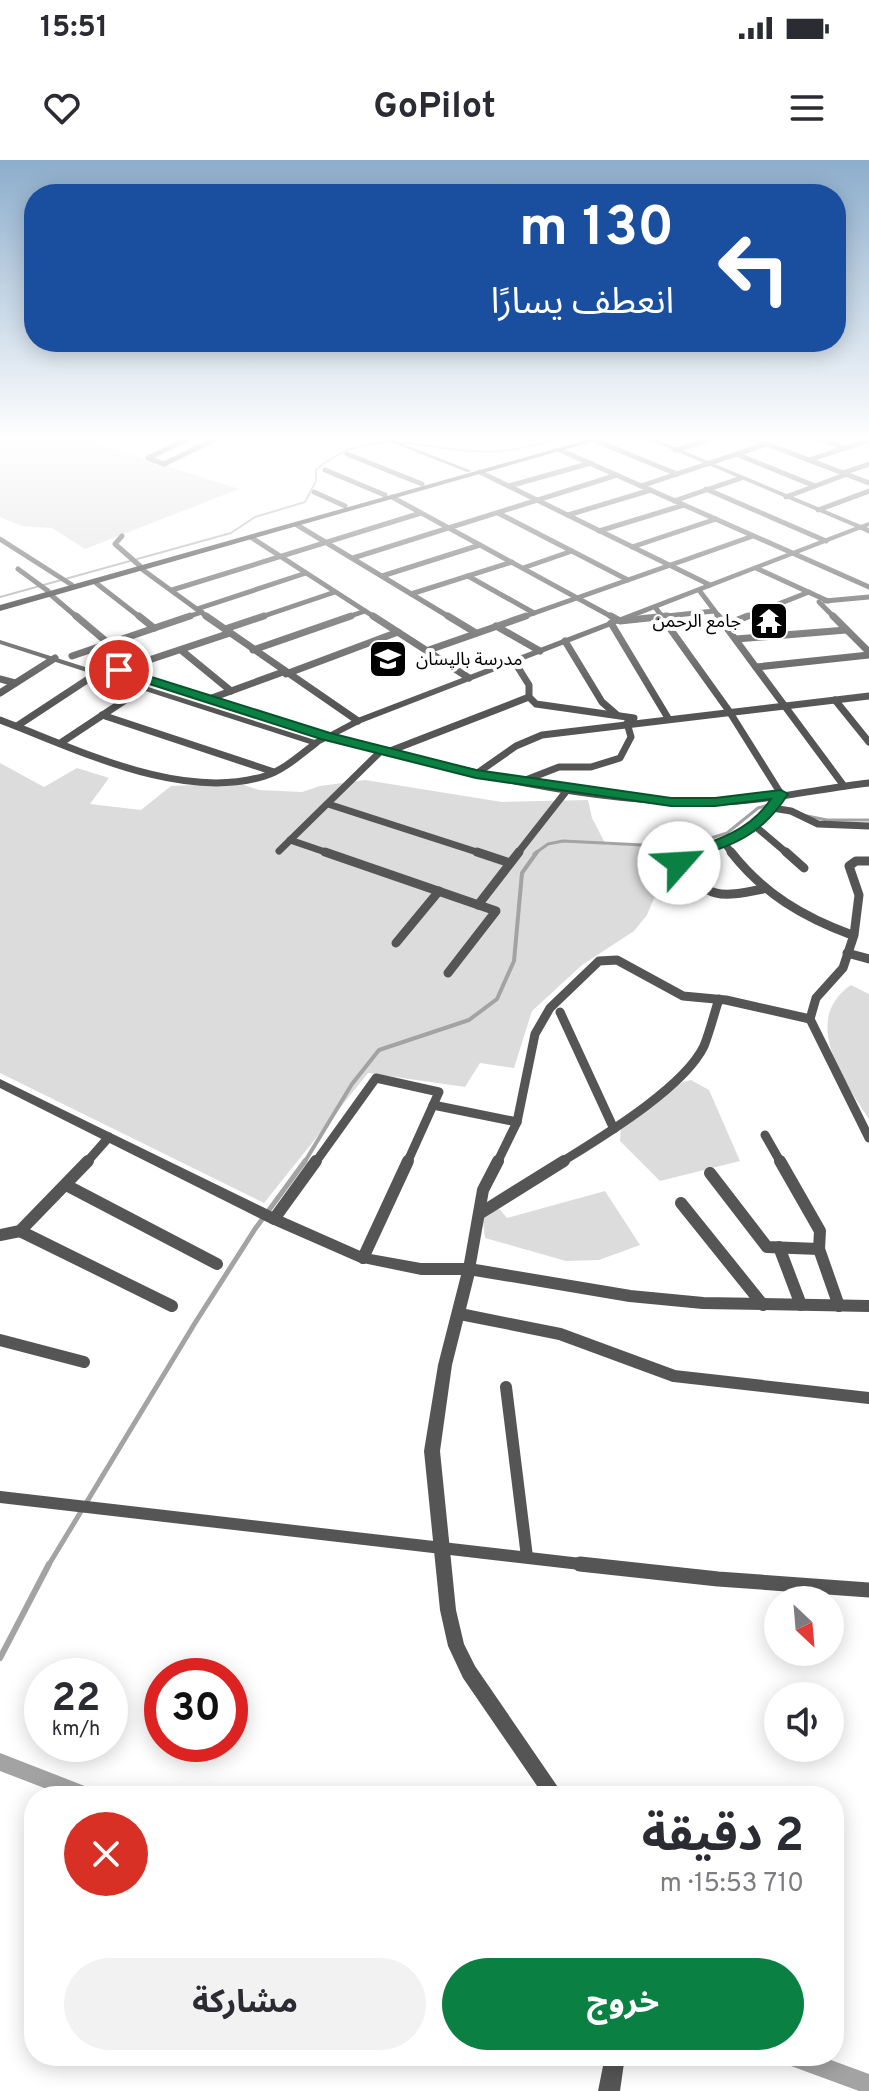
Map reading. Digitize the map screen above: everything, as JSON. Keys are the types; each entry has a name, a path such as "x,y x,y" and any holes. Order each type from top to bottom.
{"main road":[{"path":"187,555 280,526"},
{"path":"0,606 66,581 187,555 293,526"},
{"path":"45,589 96,583 138,564"}],"street":[{"path":"299,526 476,633"},
{"path":"172,590 378,526"},
{"path":"445,526 616,622 668,718"},
{"path":"353,558 455,526"},
{"path":"524,526 628,580"},
{"path":"590,526 710,585"},
{"path":"599,531 615,526"},
{"path":"632,547 695,526"},
{"path":"731,526 869,587"},
{"path":"792,526 826,541"},
{"path":"0,720 173,779 239,781 274,772 326,736 358,721 866,527"},
{"path":"122,536 115,544 138,564 284,673 358,721"},
{"path":"426,651 753,536"},
{"path":"252,538 469,678"},
{"path":"0,539 66,581"},
{"path":"382,576 480,545"},
{"path":"523,568 572,551"},
{"path":"411,594 512,562"},
{"path":"756,568 828,601"},
{"path":"18,569 108,643"},
{"path":"72,656 306,573"},
{"path":"468,576 534,613"},
{"path":"96,583 154,628"},
{"path":"699,590 844,786"},
{"path":"119,670 335,592"},
{"path":"725,625 809,592"},
{"path":"869,597 819,602 869,654"},
{"path":"655,607 729,711 777,801 818,824 869,826"},
{"path":"253,650 365,611"},
{"path":"616,622 714,611"},
{"path":"496,626 540,651"},
{"path":"736,639 846,630"},
{"path":"209,699 398,632"},
{"path":"0,635 55,658 119,670 326,736 476,774 521,782 652,801 700,803 777,801 869,783"},
{"path":"565,641 602,702 618,716"},
{"path":"0,642 72,656 99,672 316,743"},
{"path":"181,650 231,691"},
{"path":"756,667 869,654"},
{"path":"0,693 55,658"},
{"path":"514,661 529,685 529,697 536,704 648,720"},
{"path":"17,726 99,672"},
{"path":"0,679 15,683"},
{"path":"62,742 145,687"},
{"path":"169,695 177,689"},
{"path":"476,774 516,746 542,735 869,696"},
{"path":"279,851 385,751 529,697"},
{"path":"835,700 869,742"},
{"path":"102,715 274,772"},
{"path":"521,782 559,767 591,767 620,758 631,737 627,723"},
{"path":"478,905 568,789"},
{"path":"763,889 714,897 704,892 679,863 682,856 724,843 755,826 777,801"},
{"path":"328,804 510,863"},
{"path":"755,826 804,868"},
{"path":"290,840 496,911 448,973"},
{"path":"724,843 763,889 797,914 852,935"},
{"path":"869,861 856,861 849,866 860,900 852,935 842,972 814,999 810,1019 869,1138"},
{"path":"396,943 439,891"},
{"path":"847,953 869,959"},
{"path":"548,1786 469,1672 456,1646 448,1610 432,1451 445,1365 460,1314 479,1214 488,1179 517,1122 532,1042 542,1019 599,961 617,960 683,996 719,999 810,1019"},
{"path":"479,1214 614,1129 692,1066 703,1048 719,999"},
{"path":"560,1012 614,1129"},
{"path":"274,1219 376,1078 439,1092 363,1258"},
{"path":"0,1083 274,1219 363,1258 421,1269 469,1269 630,1296 763,1305 869,1306"},
{"path":"433,1105 517,1122"},
{"path":"765,1135 820,1231 819,1249 839,1306"},
{"path":"0,1235 20,1231 109,1137"},
{"path":"710,1173 767,1247 819,1249"},
{"path":"66,1185 217,1264"},
{"path":"681,1203 763,1305"},
{"path":"20,1231 172,1306"},
{"path":"779,1247 801,1305"},
{"path":"460,1314 560,1334 674,1376 869,1398"},
{"path":"0,1340 84,1362"},
{"path":"506,1387 527,1557"},
{"path":"0,1497 87,1510 718,1579 869,1590"},
{"path":"609,2091 613,2066"}],"shaded area":[{"path":"24,526 144,526 85,549 52,528"},
{"path":"0,763 44,787 77,768 109,778 90,804 141,810 171,786 238,783 259,790 302,792 320,786 365,780 502,802 588,800 592,818 606,845 656,845 668,864 647,915 634,931 582,965 532,1011 514,1068 480,1063 465,1087 368,1073 264,1203 0,1073"},
{"path":"851,985 869,994 869,1119 839,1069 828,1033 829,1015 836,999"},
{"path":"691,1080 709,1090 740,1161 660,1181 620,1141 621,1127 683,1082"},
{"path":"605,1191 640,1245 599,1260 566,1261 485,1238 482,1212 496,1205 507,1218"}],"waterway":[{"path":"0,597 231,533 241,526"},
{"path":"534,854 548,844 563,841 643,845 702,841 727,833 758,808 772,804"},
{"path":"807,816 827,820 869,820"},
{"path":"304,1163 352,1084 379,1050 469,1020 497,999 514,961 522,873 537,852"},
{"path":"48,1566 195,1323 255,1229 305,1161"},
{"path":"0,1658 49,1564"},
{"path":"0,1762 63,1786"},
{"path":"819,2066 869,2084"}],"place":[{"name":"جامع الرحمن","path":"769,621"},
{"name":"مدرسة بالیسان","path":"388,659"}],"route":[{"path":"119,670 326,736 476,774 652,801 700,803 781,794 769,813 748,831 724,843 682,856 679,863"}]}
